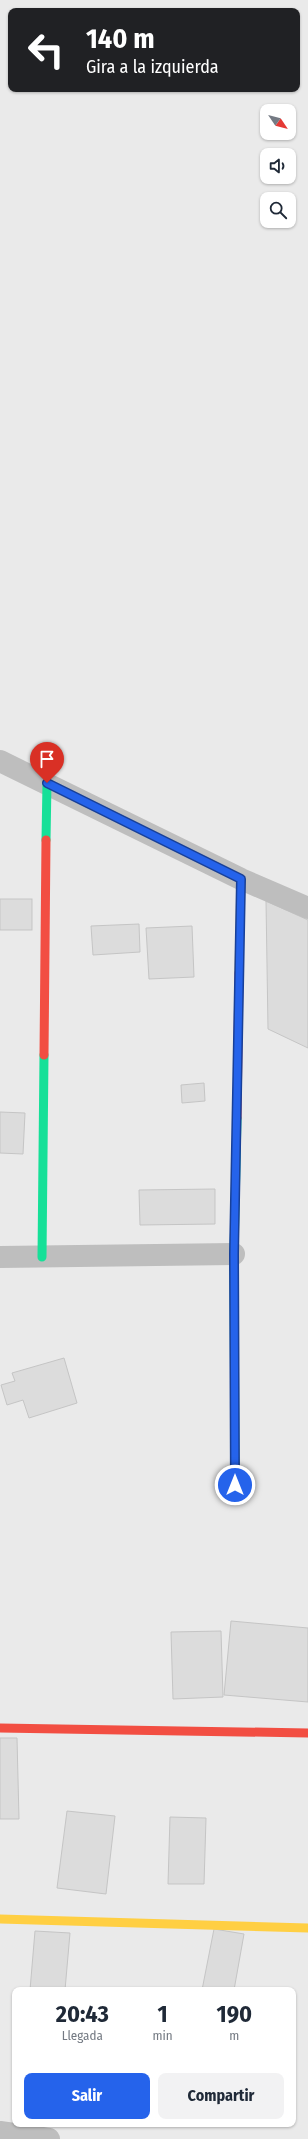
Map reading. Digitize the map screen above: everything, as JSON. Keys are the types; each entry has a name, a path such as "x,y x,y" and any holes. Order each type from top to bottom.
{"street":[{"path":"0,761 241,879 308,908"},
{"path":"42,1257 47,783"},
{"path":"235,1485 234,1254 241,879"},
{"path":"0,1257 234,1254"},
{"path":"0,1728 308,1733"},
{"path":"0,1919 308,1928"},
{"path":"0,2132 49,2139"}],"shaded area":[{"path":"0,0 308,0 308,2139 0,2139"}],"building":[{"path":"0,899 32,899 32,930 0,930"},
{"path":"266,901 308,920 308,1048 268,1029"},
{"path":"139,924 140,952 93,955 91,926"},
{"path":"192,926 194,977 149,979 146,928"},
{"path":"204,1083 205,1101 182,1103 181,1085"},
{"path":"0,1112 25,1113 23,1154 0,1153"},
{"path":"215,1189 215,1224 140,1225 139,1190"},
{"path":"64,1358 77,1403 29,1418 23,1400 7,1405 1,1385 15,1381 12,1373"},
{"path":"231,1621 308,1628 308,1702 224,1695"},
{"path":"221,1631 223,1697 173,1699 171,1632"},
{"path":"0,1738 17,1738 19,1819 0,1819"},
{"path":"67,1811 115,1816 106,1894 57,1888"},
{"path":"170,1817 206,1818 204,1884 168,1884"},
{"path":"214,1929 244,1934 235,1987 203,1987"},
{"path":"35,1931 70,1933 65,1987 30,1987"}],"traffic: fast":[{"path":"46,840 47,783"},
{"path":"42,1257 44,1055"},
{"path":"235,1485 234,1254 237,1118"}],"traffic: slow":[{"path":"239,973 241,879"},
{"path":"0,1919 308,1928"}],"traffic: jam":[{"path":"44,1055 46,840"},
{"path":"237,1118 239,973"},
{"path":"0,1728 308,1733"}],"route":[{"path":"47,783 241,879 234,1254 235,1485"}]}
